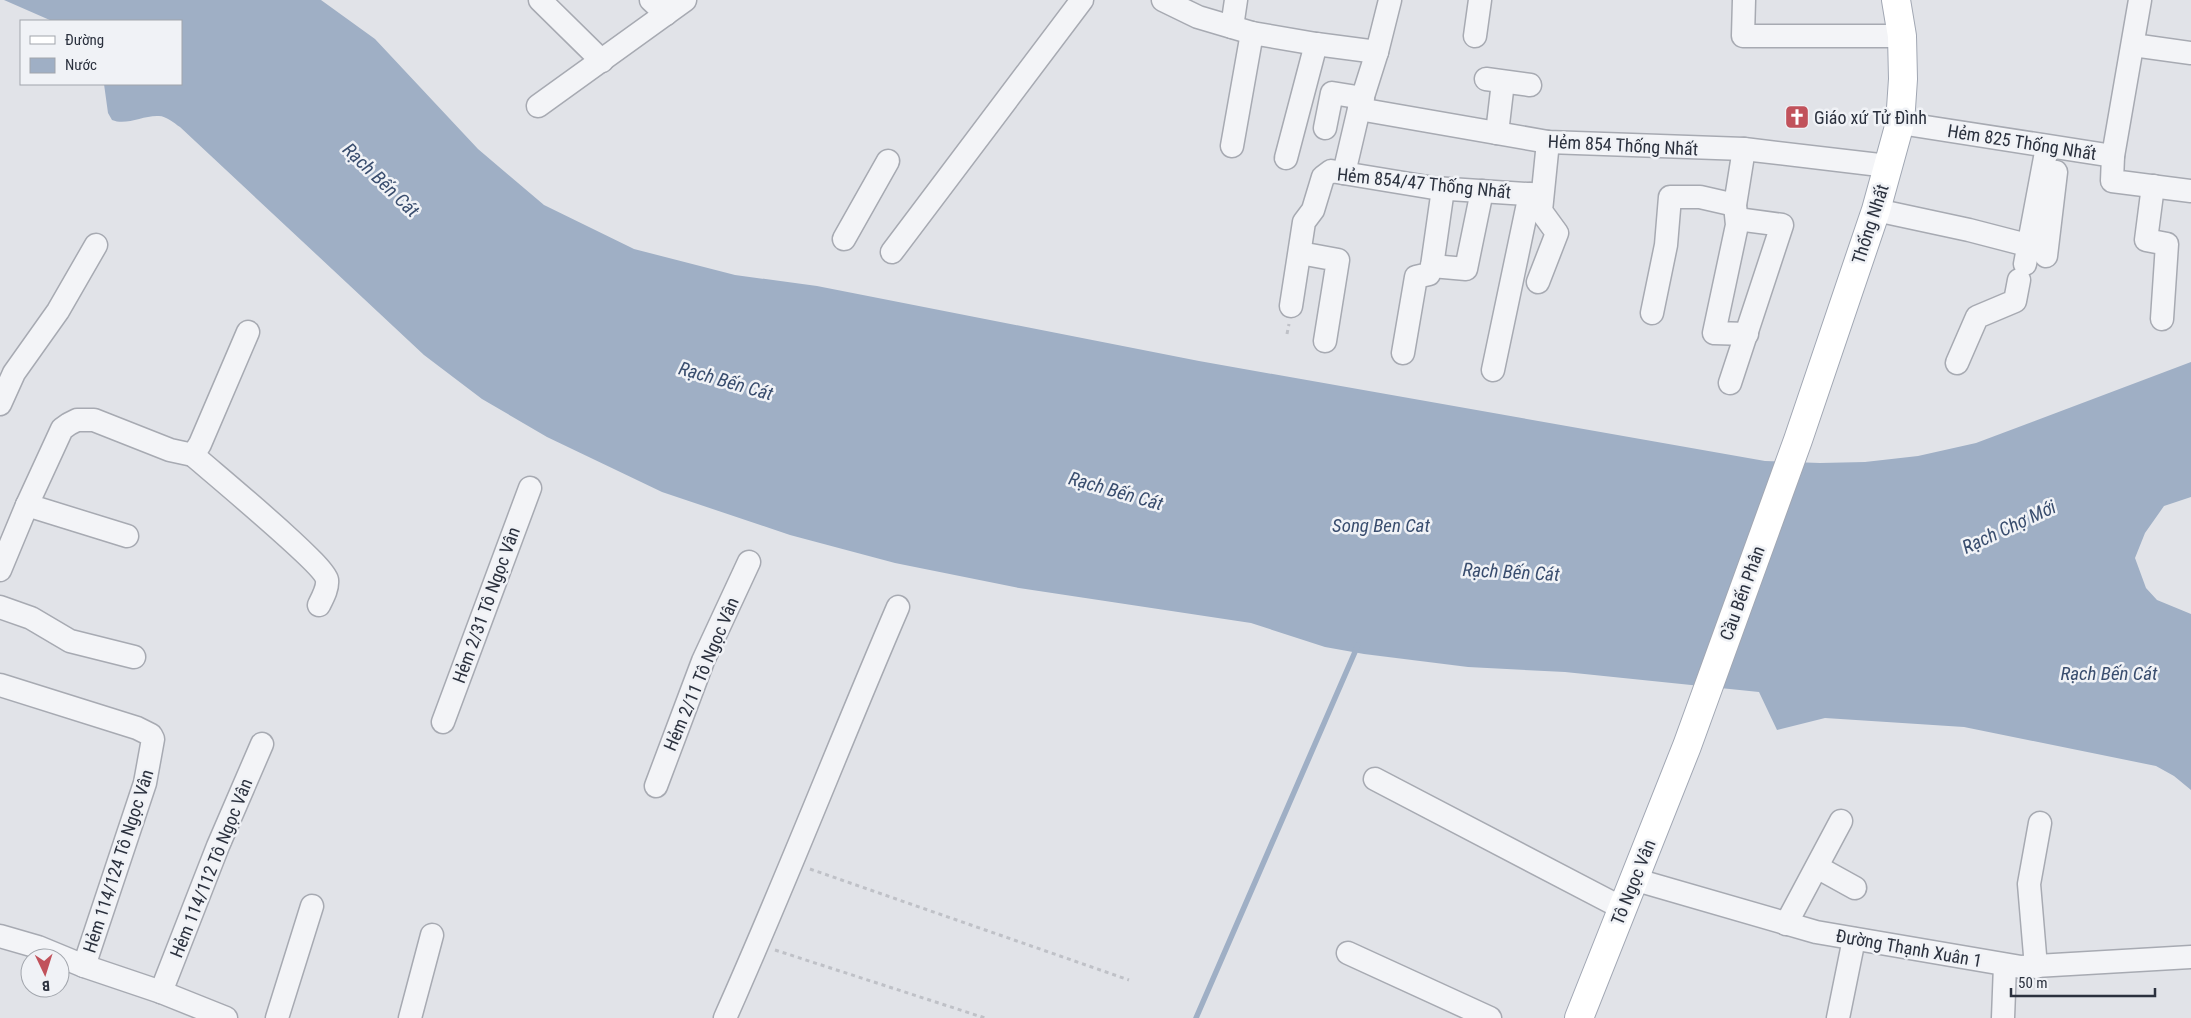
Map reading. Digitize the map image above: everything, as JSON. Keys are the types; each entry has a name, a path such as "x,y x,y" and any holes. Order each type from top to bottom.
{"main road":[{"name":"Thống Nhất","path":"1798,440 1876,210 1900,123 1903,79 1902,36 1896,0"},
{"name":"Cầu Bến Phân","path":"1687,746 1798,440"},
{"name":"Tô Ngọc Vân","path":"1580,1018 1633,879 1687,746"}],"street":[{"path":"540,0 595,67"},
{"path":"538,106 595,67 658,7 685,0"},
{"path":"892,252 1082,0"},
{"path":"1164,0 1198,18 1242,30 1316,44 1377,52"},
{"path":"1232,146 1242,30 1236,0"},
{"path":"1344,173 1361,103 1377,52 1390,0"},
{"path":"1475,36 1480,0"},
{"path":"1744,0 1743,36 1902,36"},
{"path":"2140,0 2113,156 2112,181 2191,191"},
{"path":"1286,158 1316,44"},
{"path":"2133,45 2191,52"},
{"path":"1496,133 1495,81 1530,85"},
{"name":"Hẻm 854 Thống Nhất","path":"1325,128 1332,93 1361,103 1496,133 1548,142 1744,149 1888,166"},
{"name":"Hẻm 825 Thống Nhất","path":"1900,123 2113,156"},
{"path":"1494,370 1548,142"},
{"path":"1957,364 1977,317 2015,301 2029,261 2053,148"},
{"path":"1744,149 1736,212 1737,225 1714,333 1747,334"},
{"path":"844,239 888,160"},
{"name":"Hẻm 854/47 Thống Nhất","path":"1291,306 1304,222 1313,210 1323,177 1331,171 1443,188 1536,195"},
{"path":"2153,186 2146,240 2167,244 2162,319"},
{"path":"1403,353 1416,277 1429,274 1432,266 1443,188"},
{"path":"1432,266 1466,269 1482,191"},
{"path":"1536,195 1540,211 1556,233 1538,282"},
{"path":"1652,312 1666,246 1670,197 1700,197 1736,212 1782,225 1730,383"},
{"path":"1876,210 1969,230 2029,261"},
{"path":"0,404 14,374 58,311 96,245"},
{"path":"1300,253 1338,260 1325,340"},
{"path":"193,455 200,444 248,332"},
{"path":"0,570 62,430 77,420 94,420 170,450 193,455 282,531 325,575 327,586 319,605"},
{"name":"Hẻm 2/31 Tô Ngọc Vân","path":"443,722 530,488"},
{"path":"27,506 127,536"},
{"name":"Hẻm 2/11 Tô Ngọc Vân","path":"656,786 703,661 749,562"},
{"path":"725,1018 793,863 838,746 898,607"},
{"path":"0,608 31,618 70,641 134,657"},
{"name":"Hẻm 114/124 Tô Ngọc Vân","path":"0,685 137,728 151,734 153,739 146,782 84,966"},
{"name":"Hẻm 114/112 Tô Ngọc Vân","path":"161,992 218,846 262,744"},
{"path":"1374,779 1622,908"},
{"path":"1786,924 1841,822"},
{"path":"2036,967 2030,884 2040,823"},
{"path":"1817,867 1855,888"},
{"name":"Đường Thạnh Xuân 1","path":"1633,879 1816,932 2005,965 2036,967 2191,957"},
{"path":"277,1018 312,906"},
{"path":"410,1018 432,935"},
{"path":"0,936 38,947 84,966 161,992 226,1018"},
{"path":"1838,1018 1854,938"},
{"path":"1348,953 1490,1018"},
{"path":"2002,1018 2005,965"}],"path":[{"path":"793,863 1129,980"},
{"path":"758,944 985,1018"}],"water":[{"name":"Song Ben Cat","path":"4,0 321,0 375,39 478,149 544,205 634,249 735,275 817,286 1199,361 1765,461 1865,462 1918,456 1976,443 2191,362 2191,497 2164,506 2145,533 2135,558 2146,588 2157,600 2191,614 2191,790 2174,776 2156,766 1964,727 1825,718 1777,730 1759,692 1565,672 1468,667 1364,654 1325,647 1251,623 1019,588 895,563 790,535 662,492 547,437 482,399 424,355 173,122 159,116 123,122 112,120 108,113 104,85 182,85 182,20 50,20"}],"waterway":[{"path":"1196,1018 1358,645"}],"place":[{"name":"Giáo xứ Tử Đình","path":"1797,117"}],"water label":[{"name":"Rạch Bến Cát","path":"381,180"},
{"name":"Rạch Bến Cát","path":"726,381"},
{"name":"Rạch Bến Cát","path":"1116,491"},
{"name":"Rạch Chợ Mới","path":"2009,527"},
{"name":"Rạch Bến Cát","path":"1511,572"},
{"name":"Rạch Bến Cát","path":"2109,673"}]}
